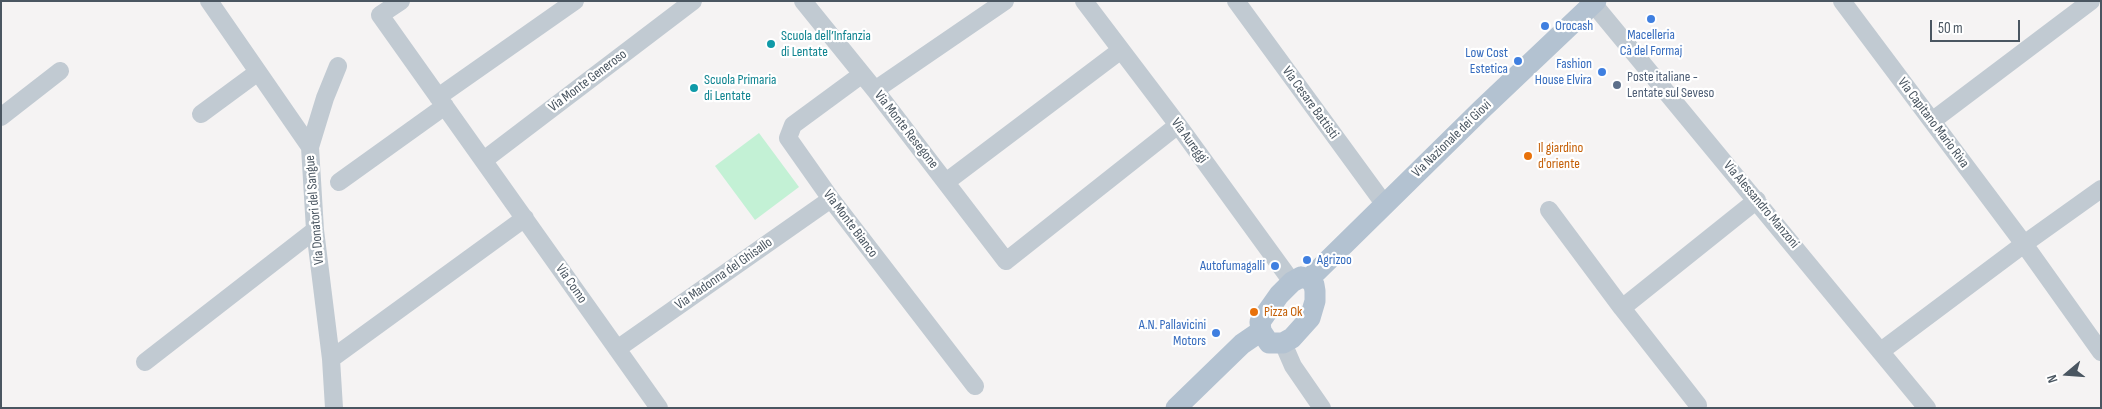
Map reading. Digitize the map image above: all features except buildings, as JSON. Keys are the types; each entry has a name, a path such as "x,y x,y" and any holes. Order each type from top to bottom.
{"main road":[{"name":"Via Nazionale dei Giovi","path":"1261,332 1260,322 1278,295 1300,281 1385,205 1594,2"},
{"path":"1176,408 1242,344 1261,332 1269,343 1283,343 1302,328 1310,318 1316,301 1315,291 1300,281"}],"street":[{"name":"Via Donatori del Sangue","path":"209,1 310,147 315,230 331,359 334,408"},
{"name":"Via Como","path":"401,1 380,15 659,408"},
{"path":"339,182 442,101 575,1"},
{"name":"Via Monte Generoso","path":"484,160 692,1"},
{"name":"Via Monte Resegone","path":"803,1 875,90 1006,261 1178,125"},
{"path":"875,90 1004,1"},
{"name":"Via Aureggi","path":"1084,1 1300,281"},
{"name":"Via Cesare Battisti","path":"1236,1 1385,205"},
{"name":"Via Capitano Mario Riva","path":"1842,1 2024,244 2101,352"},
{"path":"1932,121 2091,1"},
{"name":"Via Alessandro Manzoni","path":"1594,2 1927,408"},
{"path":"946,182 1122,50"},
{"path":"310,147 325,98 338,66"},
{"path":"1,117 60,71"},
{"path":"201,114 258,72"},
{"name":"Via Monte Bianco","path":"861,75 793,125 788,138 831,199 975,386"},
{"path":"1881,351 2101,189"},
{"name":"Via Madonna del Ghisallo","path":"617,349 831,199"},
{"path":"1622,308 1757,200"},
{"path":"1550,210 1622,308 1698,405"},
{"path":"331,359 525,218"},
{"path":"145,362 315,230"},
{"path":"1283,343 1293,366 1322,408"}],"green space":[{"path":"759,133 799,187 755,220 715,166"}],"place":[{"name":"Macelleria Cà del Formaj","path":"1651,19"},
{"name":"Orocash","path":"1545,26"},
{"name":"Scuola dell’Infanzia di Lentate","path":"771,44"},
{"name":"Low Cost Estetica","path":"1518,61"},
{"name":"Fashion House Elvira","path":"1602,72"},
{"name":"Poste italiane - Lentate sul Seveso","path":"1617,85"},
{"name":"Scuola Primaria di Lentate","path":"694,88"},
{"name":"Il giardino d'oriente","path":"1528,156"},
{"name":"Agrizoo","path":"1307,260"},
{"name":"Autofumagalli","path":"1275,266"},
{"name":"Pizza Ok","path":"1254,312"},
{"name":"A.N. Pallavicini Motors","path":"1216,333"}]}
